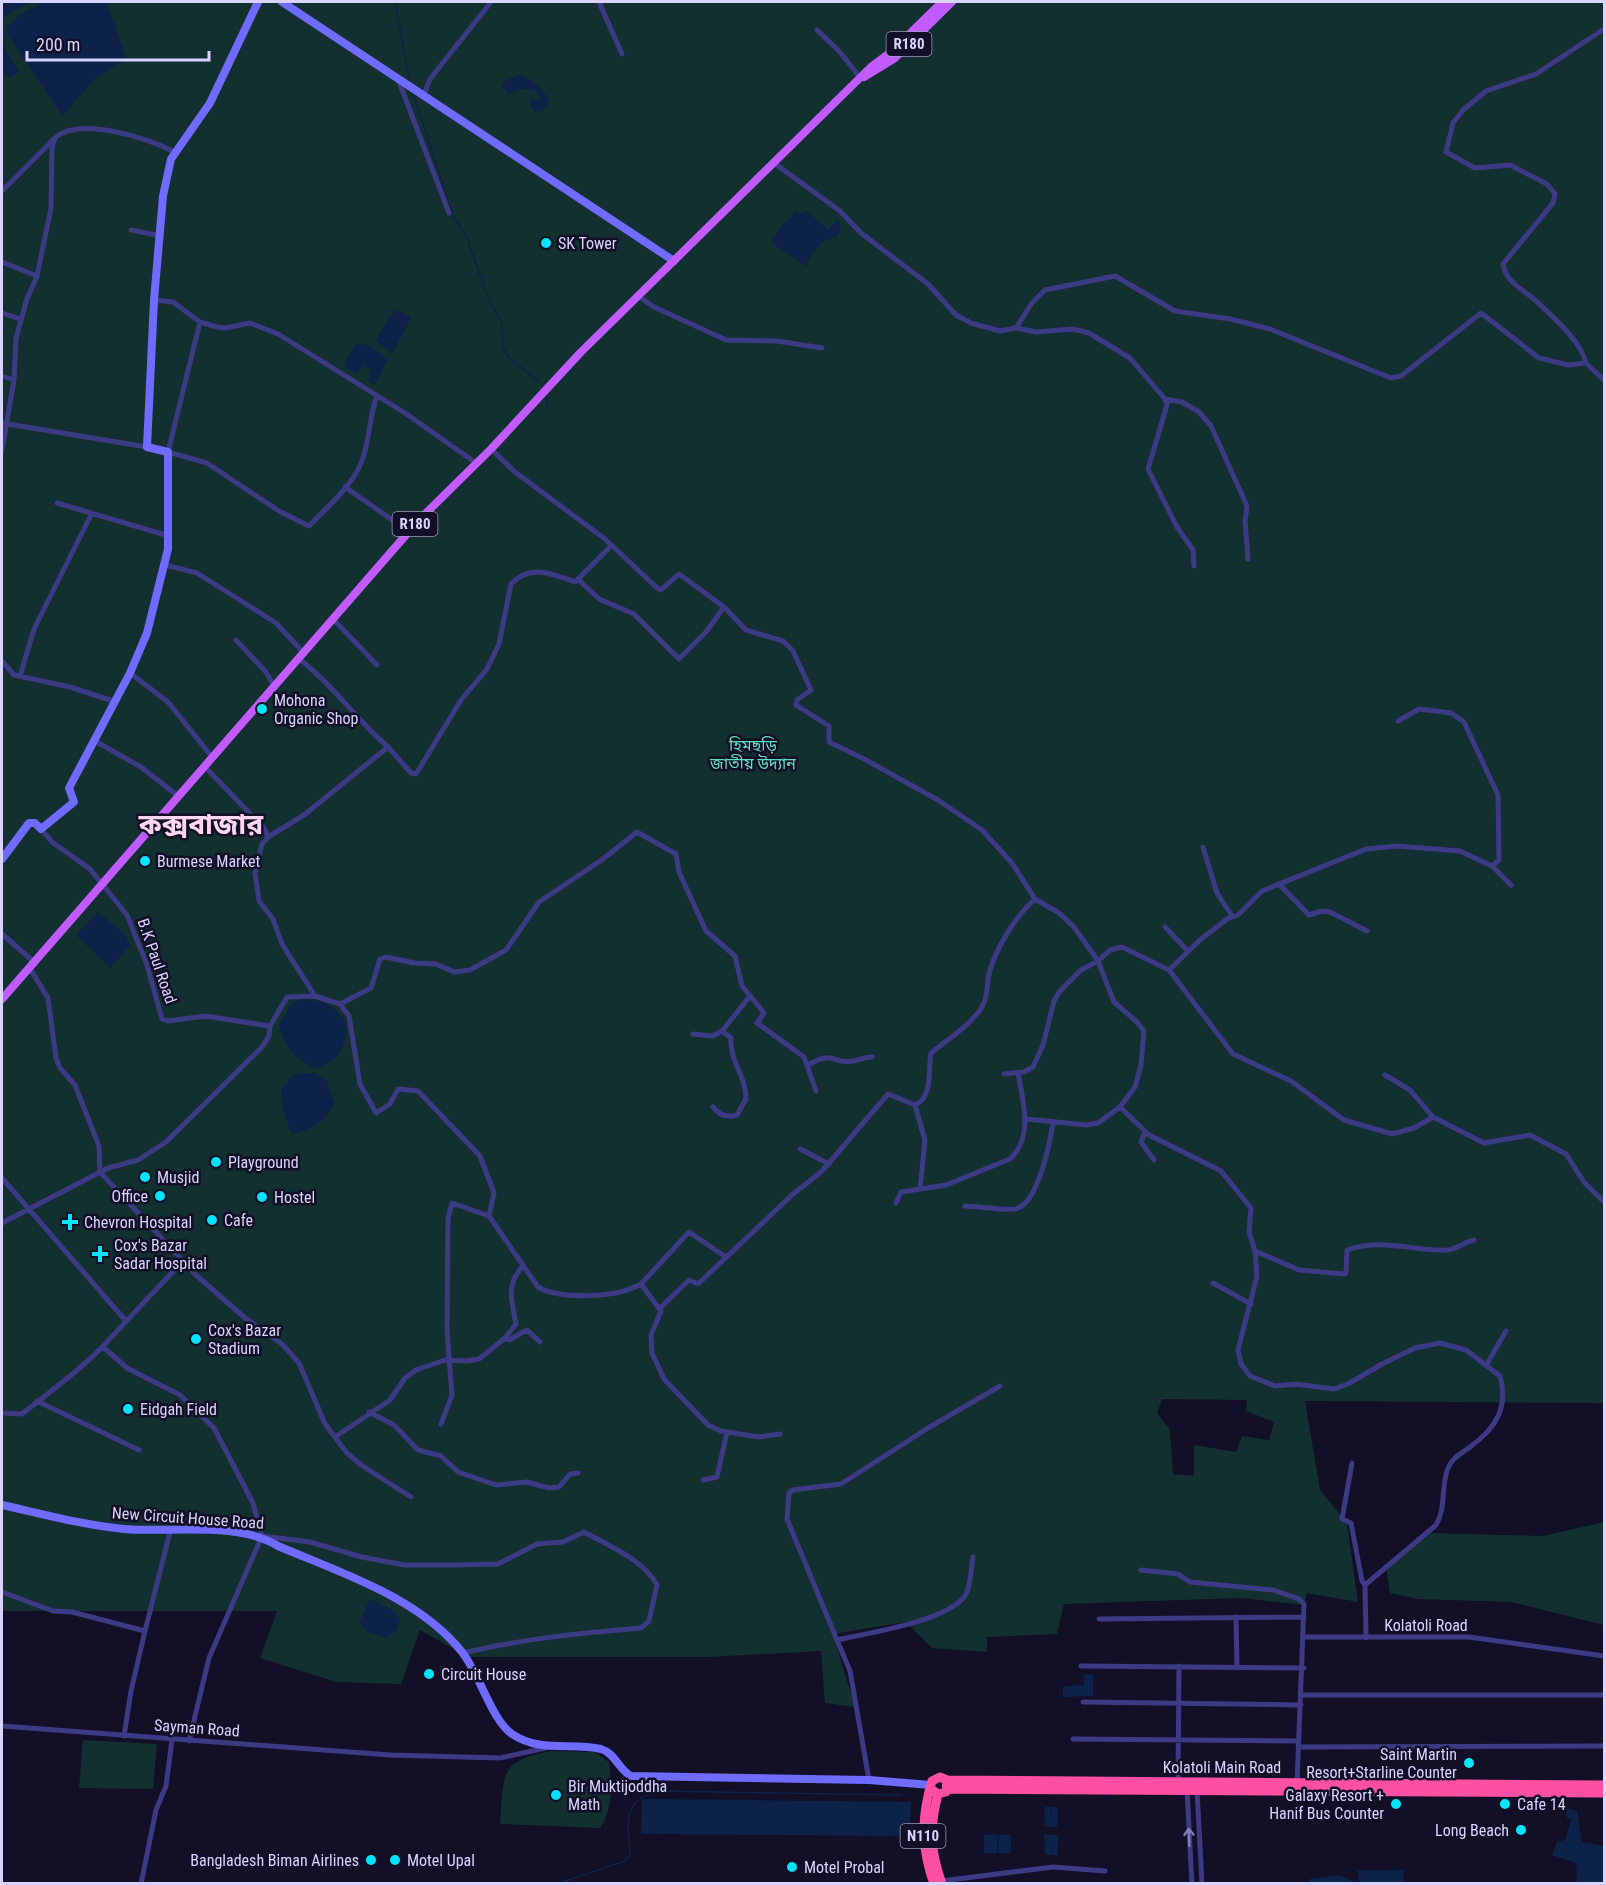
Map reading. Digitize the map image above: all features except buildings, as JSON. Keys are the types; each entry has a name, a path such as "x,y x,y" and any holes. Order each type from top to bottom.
{"highway":[{"path":"933,1789 936,1778 948,1785"},
{"name":"Kolatoli Main Road","path":"948,1785 1179,1782 1605,1785"},
{"path":"933,1789 948,1785"},
{"name":"Kolatoli Main Road","path":"1035,1785 1192,1790 1605,1793"},
{"name":"N110","path":"933,1789 931,1839 939,1883"}],"main road":[{"name":"R180","path":"2,999 408,531 491,449 581,352 942,2"},
{"name":"R180","path":"861,79 895,58 952,2"}],"street":[{"path":"147,447 154,300 163,196 174,152 191,134 210,103 258,2"},
{"path":"282,2 674,261"},
{"path":"420,95 491,2"},
{"path":"599,2 621,54"},
{"path":"1605,29 1536,74 1486,91 1453,123 1446,152 1476,168 1510,165 1547,184 1555,194 1553,203 1503,264 1506,276 1536,301 1581,349 1586,363 1605,380"},
{"path":"817,30 840,52 861,79"},
{"path":"397,78 449,213"},
{"path":"2,191 55,138 72,130 129,134 157,142 174,152"},
{"path":"2,450 14,380 16,338 20,319 37,276 51,208 52,148 55,138"},
{"path":"774,163 840,211 861,233 928,284 956,315 1000,331 1016,328 1036,332 1073,329 1089,333 1130,358 1165,399 1167,405 1148,469 1177,527 1192,550 1194,566"},
{"path":"131,230 161,236"},
{"path":"2,262 37,276"},
{"path":"1016,328 1032,303 1045,290 1115,276 1175,311 1230,319 1270,329 1391,378 1401,376 1481,313 1539,358 1568,365 1586,363"},
{"path":"638,296 664,312 726,340 777,341 822,348"},
{"path":"154,300 173,302 200,322 226,328 250,323 296,344 476,463"},
{"path":"2,313 20,319"},
{"path":"41,829 74,802 69,788 143,645 165,565 169,536 168,452 200,322"},
{"path":"2,376 14,380"},
{"path":"5,424 39,427 102,441 147,447 207,463 279,511 309,526 355,477 365,451 369,419 377,396"},
{"path":"1165,399 1182,402 1199,412 1211,426 1247,506 1245,521 1248,559"},
{"path":"491,449 515,472 605,539 610,547 656,587 661,590 679,574 724,607 746,630 778,638 793,651 811,690 797,700 796,705 829,726 829,742 929,795 982,830 1012,863 1035,899 1059,914 1074,927 1098,961 1114,1002 1144,1031 1138,1080 1120,1107 1098,1124 1053,1123 1026,1119"},
{"path":"345,487 408,531"},
{"path":"57,503 169,536"},
{"path":"20,676 34,629 92,513"},
{"path":"165,565 197,573 276,623 301,655 358,718 411,773 416,774 461,700 487,669 499,644 511,584 518,577 544,570 575,582 610,547"},
{"path":"579,580 599,599 634,614 679,659 706,632 724,607"},
{"path":"332,619 377,665"},
{"path":"236,640 266,672 274,686"},
{"path":"2,661 9,672 20,676 70,687 113,701"},
{"path":"130,673 168,702 212,757"},
{"path":"1398,721 1419,709 1451,713 1464,722 1498,795 1499,860 1492,866"},
{"path":"94,741 141,767 178,796"},
{"path":"315,996 282,944 273,919 259,901 255,873 262,844 268,837 303,815 388,747"},
{"path":"204,766 264,828 268,837"},
{"path":"2,859 29,823 35,823 52,842 90,869 102,884"},
{"path":"340,1004 370,988 380,959 386,957 414,963 436,964 453,972 470,970 506,950 539,902 603,860 637,832 676,854 679,872 706,931 735,956 742,986 764,1013 758,1023 804,1057 816,1090"},
{"path":"1169,970 1188,951 1232,916 1238,915 1262,891 1356,852 1397,846 1460,851 1480,858 1492,866 1511,885"},
{"path":"1203,847 1217,893 1232,916"},
{"name":"B.K Paul Road","path":"102,884 128,915 147,965 162,1019 168,1021 206,1016 270,1026"},
{"path":"1279,884 1309,915 1322,911 1330,912 1367,931"},
{"path":"660,1308 689,1280 698,1284 829,1164 888,1094 915,1105 921,1103 926,1095 931,1053 956,1034 981,1010 987,998 989,973 994,959 1024,909 1035,899"},
{"path":"1165,927 1188,951"},
{"path":"2,934 32,964 48,998 56,1058 60,1068 75,1085 99,1146 100,1172 183,1262 245,1318 282,1344 299,1363 325,1424 361,1465 411,1497"},
{"path":"1004,1074 1030,1069 1038,1059 1054,1001 1059,992 1081,970 1098,961 1110,950 1122,947 1169,970 1233,1054 1291,1081 1344,1120 1392,1134 1414,1128 1433,1117"},
{"path":"2,1223 64,1193 100,1172 138,1160 166,1142 263,1046 269,1036 270,1026 287,997 315,996 340,1004 349,1016 360,1084 376,1113 390,1104 398,1089 418,1091 480,1156 494,1193 489,1216"},
{"path":"693,1034 713,1036 722,1030 750,996"},
{"path":"712,1107 717,1113 736,1116 746,1099 744,1084 731,1052 731,1038 722,1030"},
{"path":"808,1065 823,1057 852,1061 861,1057 872,1057"},
{"path":"896,1203 901,1192 946,1185 1010,1159 1021,1146 1026,1119 1018,1073"},
{"path":"1385,1076 1410,1090 1433,1117 1484,1143 1530,1135 1566,1154 1584,1182 1605,1202"},
{"path":"915,1105 925,1140 920,1189"},
{"path":"1120,1107 1145,1132 1213,1167 1227,1178 1251,1208 1249,1232 1255,1251 1257,1276 1239,1341 1239,1356 1245,1371 1268,1384 1296,1384 1326,1389 1342,1387 1394,1357 1415,1348 1440,1343 1466,1350 1500,1376 1503,1389 1499,1419 1484,1437 1453,1459 1448,1467 1441,1516 1436,1525 1365,1585"},
{"path":"965,1206 1013,1210 1027,1201 1048,1158 1053,1123"},
{"path":"1145,1132 1141,1142 1154,1160"},
{"path":"800,1149 829,1164"},
{"path":"2,1178 124,1320"},
{"path":"441,1424 452,1395 449,1359 448,1218 452,1203 489,1216 538,1287 547,1292 598,1296 634,1288 641,1284 689,1232 726,1257"},
{"path":"1255,1251 1299,1270 1344,1274 1346,1273 1347,1250 1361,1245 1405,1244 1448,1250 1474,1240"},
{"path":"2,1413 21,1414 103,1347 124,1320 183,1262"},
{"path":"335,1437 390,1400 405,1378 416,1370 449,1359 468,1361 479,1359 505,1338 516,1324 510,1297 511,1281 523,1266"},
{"path":"1213,1283 1251,1304"},
{"path":"641,1284 661,1311 651,1335 652,1353 664,1379 708,1425 727,1432 759,1437 780,1434"},
{"path":"505,1338 509,1340 527,1330 540,1342"},
{"path":"1487,1364 1506,1331"},
{"path":"103,1347 127,1368 180,1395 208,1422 219,1437 253,1503 262,1536 209,1658 189,1741"},
{"path":"870,1780 850,1671 787,1519 789,1493 793,1490 841,1484 928,1428 1000,1386"},
{"path":"37,1401 139,1450"},
{"path":"369,1413 394,1425 418,1450 441,1456 458,1472 496,1485 527,1482 549,1488 559,1487 570,1474 578,1473"},
{"path":"703,1480 717,1477 727,1432"},
{"path":"1352,1463 1342,1519 1351,1523 1362,1581 1365,1585 1366,1638"},
{"name":"New Circuit House Road","path":"2,1505 122,1528 170,1532 197,1530 310,1542 404,1565 498,1564 537,1544 563,1542 584,1532 608,1545 651,1575 657,1585 649,1621 641,1628 562,1635 463,1653"},
{"path":"124,1736 131,1691 170,1532"},
{"path":"262,1536 278,1546 384,1593 420,1613 463,1653 476,1670 503,1726 526,1741 550,1747 602,1749 612,1755 626,1774 631,1776 870,1780 933,1789"},
{"path":"837,1640 912,1623 947,1611 966,1594 973,1557"},
{"path":"1141,1570 1178,1574 1190,1582 1273,1590 1299,1599 1304,1604 1304,1668 1298,1783"},
{"path":"2,1592 53,1611 72,1612 145,1631"},
{"path":"1236,1617 1236,1667"},
{"path":"1099,1619 1304,1617"},
{"name":"Kolatoli Road","path":"1305,1637 1469,1637 1605,1656"},
{"path":"1081,1666 1304,1668"},
{"path":"1179,1666 1179,1782"},
{"path":"1302,1695 1605,1695"},
{"path":"1083,1702 1301,1705"},
{"name":"Sayman Road","path":"2,1726 390,1755 500,1758 550,1747"},
{"path":"1073,1738 1299,1744 1605,1746"},
{"path":"141,1884 156,1810 166,1786 172,1740"},
{"path":"1192,1790 1202,1884"},
{"path":"1192,1790 1192,1884"},
{"path":"1191,1868 1201,1867"},
{"path":"939,1883 1053,1868 1106,1871"}],"green space":[{"name":"হিমছড়ি জাতীয় উদ্যান","path":"2,2 1604,2 1604,1403 1305,1401 1320,1490 1347,1523 1358,1602 1307,1593 1304,1605 1241,1598 1064,1604 1057,1634 987,1637 987,1652 932,1648 906,1622 833,1634 855,1707 825,1703 821,1651 708,1657 468,1657 420,1630 401,1684 336,1682 260,1658 277,1611 2,1611","holes":["1162,1399 1247,1400 1246,1411 1274,1422 1269,1440 1242,1436 1236,1452 1194,1445 1194,1476 1173,1474 1170,1430 1157,1413"]},
{"path":"1604,1522 1604,1625 1511,1602 1418,1599 1390,1593 1386,1566 1429,1533 1543,1536"},
{"path":"83,1740 157,1744 153,1789 79,1788"},
{"name":"Bir Muktijoddha Math","path":"551,1751 594,1752 609,1762 611,1788 609,1805 600,1828 500,1824 502,1794 507,1773 521,1760"}],"water":[{"path":"2,2 30,2 2,18"},
{"path":"44,2 106,2 127,59 96,78 62,116 7,34 6,28 20,14"},
{"path":"2,42 19,72 10,78 2,69"},
{"path":"518,75 533,81 546,96 549,101 541,112 534,111 529,103 533,99 540,101 537,92 523,89 509,95 502,86 505,81"},
{"path":"796,211 803,214 807,211 828,230 838,219 841,227 838,236 822,243 814,251 807,267 771,243 778,230"},
{"path":"397,310 411,318 392,354 376,341 388,318"},
{"path":"356,344 369,345 387,359 375,385 368,381 371,370 364,365 357,374 347,369 345,362"},
{"path":"98,912 125,934 130,946 110,968 76,935"},
{"path":"301,998 314,1000 334,1009 346,1024 343,1045 336,1057 316,1069 292,1052 279,1026 289,1007"},
{"path":"313,1073 326,1080 335,1104 317,1124 292,1135 283,1110 281,1089 294,1074"},
{"path":"372,1599 395,1612 400,1620 396,1631 387,1638 368,1632 360,1623"},
{"path":"1084,1675 1093,1675 1093,1696 1063,1697 1063,1686 1084,1685"},
{"path":"642,1799 911,1802 910,1836 641,1834"},
{"path":"1045,1807 1051,1807 1051,1825 1052,1807 1058,1807 1057,1827 1044,1827"},
{"path":"1565,1808 1577,1811 1582,1842 1604,1846 1604,1883 1577,1883 1576,1863 1552,1855 1557,1842 1565,1840 1572,1818 1567,1818"},
{"path":"997,1834 997,1853 984,1853 984,1835"},
{"path":"998,1835 1011,1835 1011,1853 998,1853"},
{"path":"1044,1835 1058,1835 1058,1855 1052,1855 1051,1849 1051,1855 1045,1855"},
{"path":"1358,1870 1403,1870 1404,1883 1359,1883"},
{"path":"1340,1875 1353,1881 1351,1883 1310,1883 1310,1879"}],"waterway":[{"path":"395,2 410,82"},
{"path":"413,93 453,216 467,238 488,298 502,323 503,348 509,357 539,382"},
{"path":"546,394 548,408"},
{"path":"557,1884 625,1861 630,1855 628,1823 632,1807 646,1795 658,1791 901,1795"}],"place":[{"name":"SK Tower","path":"546,243"},
{"name":"Mohona Organic Shop","path":"262,709"},
{"name":"Burmese Market","path":"145,861"},
{"name":"Playground","path":"216,1162"},
{"name":"Musjid","path":"145,1177"},
{"name":"Office","path":"160,1196"},
{"name":"Hostel","path":"262,1197"},
{"name":"Cafe","path":"212,1220"},
{"name":"Chevron Hospital","path":"70,1222"},
{"name":"Cox's Bazar Sadar Hospital","path":"100,1254"},
{"name":"Cox's Bazar Stadium","path":"196,1339"},
{"name":"Eidgah Field","path":"128,1409"},
{"name":"Circuit House","path":"429,1674"},
{"name":"Saint Martin Resort+Starline Counter","path":"1469,1763"},
{"name":"Bir Muktijoddha Math","path":"556,1795"},
{"name":"Galaxy Resort + Hanif Bus Counter","path":"1396,1804"},
{"name":"Cafe 14","path":"1505,1804"},
{"name":"Long Beach","path":"1521,1830"},
{"name":"Bangladesh Biman Airlines","path":"371,1860"},
{"name":"Motel Upal","path":"395,1860"},
{"name":"Motel Probal","path":"792,1867"}],"district":[{"name":"কক্সবাজার","path":"201,824"}]}
